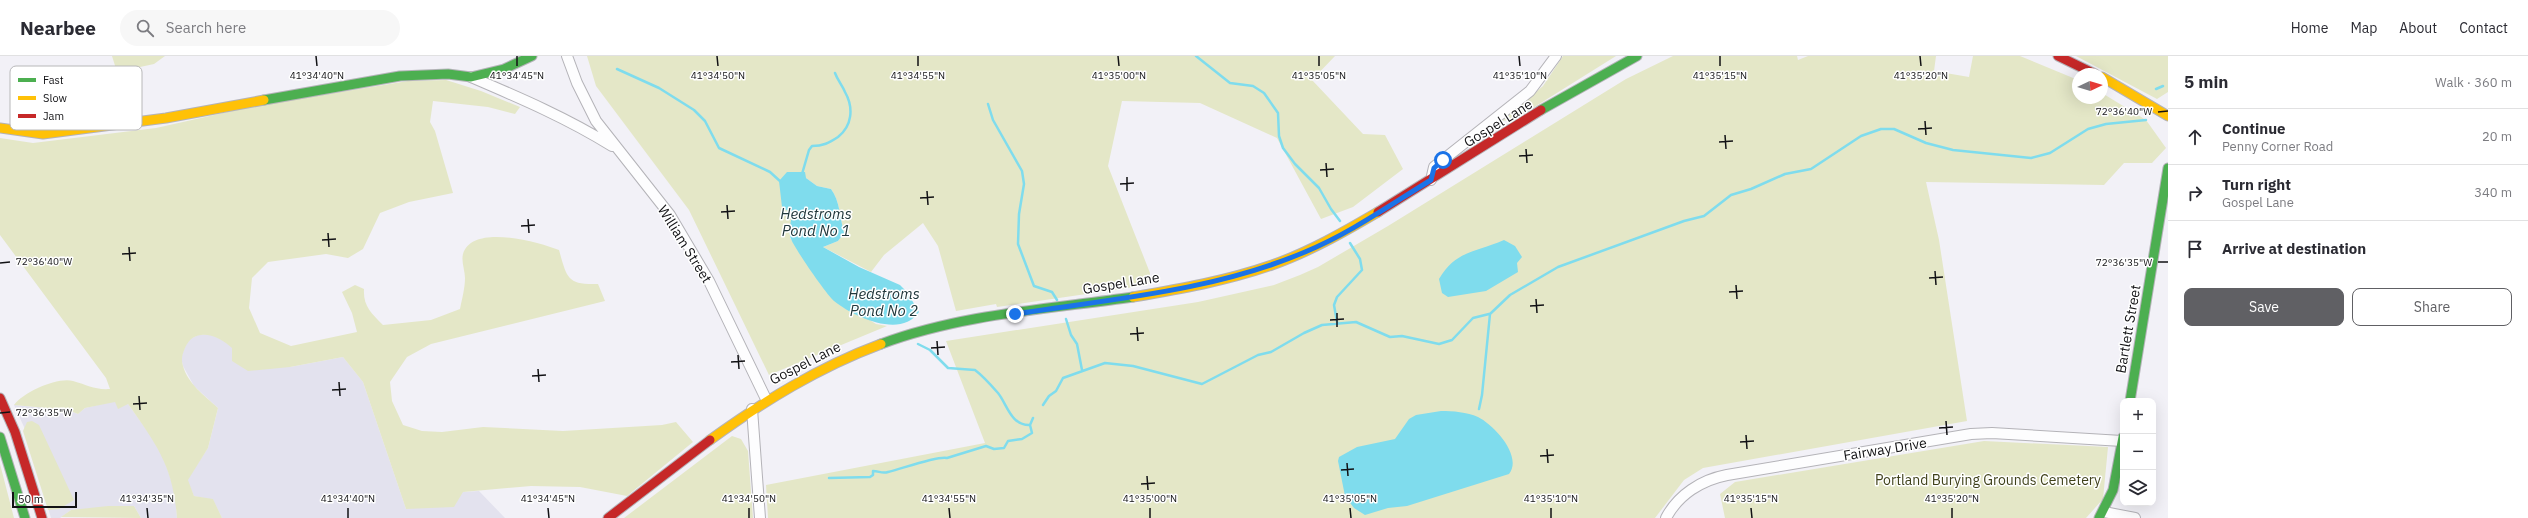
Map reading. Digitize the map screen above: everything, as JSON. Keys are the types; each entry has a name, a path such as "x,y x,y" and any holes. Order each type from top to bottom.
{"main road":[{"path":"142,121 400,76 448,74 471,77 504,68 532,56"},
{"name":"Gospel Lane","path":"608,518 752,409 824,367 896,339 967,322 1177,289 1223,280 1272,265 1336,237 1637,56"},
{"path":"2058,56 2083,68"},
{"path":"2108,81 2168,116"},
{"path":"0,128 10,129"},
{"path":"14,130 43,134 74,130"},
{"name":"Bartlett Street","path":"2130,398 2168,168"},
{"path":"0,398 15,432 42,518"},
{"path":"0,437 25,518"},
{"path":"2101,515 2113,487 2120,453"}],"street":[{"name":"William Street","path":"567,56 576,83 596,120 617,149 670,215 709,282 766,400"},
{"path":"1431,180 1434,168 1530,90 1556,56"},
{"path":"471,77 537,105 580,126 617,149"},
{"path":"752,409 760,518"},
{"name":"Fairway Drive","path":"1666,518 1672,507 1695,487 1713,478 1727,475 1978,434 2120,439"},
{"path":"2101,515 2135,518"}],"shaded area":[{"path":"211,334 224,339 233,348 232,361 290,367 343,357 363,382 406,509 463,492 479,491 505,518 222,518 213,500 194,496 187,480 208,448 218,408 194,386 183,366 181,357 188,340 198,335"},
{"path":"115,401 128,404 161,450 175,492 177,518 141,518 134,506 71,510 60,518 51,518 24,427 14,405 68,410 78,414 85,408"}],"green space":[{"path":"112,56 165,56 154,64 142,67 115,66"},
{"path":"587,56 1335,56 1312,80 1363,134 1385,135 1403,169 1353,207 1321,219 1277,138 1200,103 1122,101 1108,166 1150,273 1148,285 997,307 996,304 956,311 938,246 923,223 884,255 871,272 823,247 838,241 844,233 838,204 831,189 817,186 806,178 792,214 790,238 829,294 876,324 887,326 769,375 689,210 596,86"},
{"path":"1563,56 1616,56 1515,119 1502,121 1543,86"},
{"path":"1673,56 1797,56 1798,60 1808,56 1936,56 1934,71 1969,77 1973,56 2020,56 2072,78 2072,104 2108,104 2108,97 2146,120 2166,148 2152,163 2124,163 2104,185 1926,182 1939,240 1967,421 1703,468 1684,480 1655,518 768,518 766,485 985,443 946,341 1198,302 1274,285 1300,275 1318,267 1388,226 1626,79"},
{"path":"2076,56 2168,56 2168,92 2157,99 2108,73 2108,68 2099,68"},
{"path":"446,80 481,91 520,107 515,114 488,107 433,101 430,122 435,131 453,193 409,202 380,213 363,249 348,258 326,254 268,262 252,278 249,308 260,333 291,346 357,332 352,313 342,292 355,285 364,289 366,305 371,313 383,325 431,320 460,309 465,282 463,254 469,245 479,239 492,237 506,237 536,243 559,250 564,267 570,278 580,283 598,284 605,301 431,344 407,357 390,382 392,401 403,425 422,431 442,432 483,427 563,431 662,425 676,422 693,442 627,496 580,487 531,486 463,492 454,507 406,509 363,382 343,357 290,367 248,371 232,361 232,348 227,343 214,336 200,335 189,341 185,348 182,357 183,366 185,372 197,389 218,408 208,448 188,480 194,496 213,499 222,518 177,518 172,484 162,457 128,404 118,409 115,402 85,408 78,414 68,410 14,405 25,395 50,383 58,381 73,381 95,388 110,389 106,378 0,235 0,138 33,143 142,130 250,107 408,81"},
{"path":"32,421 39,425 74,500 59,509 48,510 23,431 27,422"},
{"path":"732,436 741,439 748,451 753,518 624,518"},
{"name":"Portland Burying Grounds Cemetery","path":"1984,441 2108,447 2103,499 2086,518 1725,518 1720,494 1735,482"},
{"path":"0,464 14,518 0,518"},
{"path":"108,506 134,506 141,518 61,517 71,510"}],"water":[{"path":"787,172 805,172 806,178 817,186 831,189 838,204 844,233 838,241 823,247 859,267 900,285 907,292 919,312 911,320 901,324 889,325 877,323 853,313 830,297 804,261 791,239 790,230 792,214 782,207 779,181"},
{"path":"1504,240 1515,246 1522,257 1517,263 1518,272 1486,291 1448,297 1442,293 1439,279 1453,262 1468,253"},
{"path":"1441,411 1460,412 1474,415 1492,427 1510,450 1512,467 1509,474 1407,506 1388,508 1365,515 1354,508 1345,496 1338,461 1339,457 1357,447 1395,439 1409,419 1416,415"}],"waterway":[{"path":"1196,56 1230,83 1253,86 1264,93 1278,113 1279,136 1283,148 1295,164 1319,188 1340,221"},
{"path":"617,69 659,88 694,110 705,121 719,148 770,172 781,182"},
{"path":"802,174 809,150 812,146 826,144 832,141 843,133 849,122 850,104 835,73"},
{"path":"2156,89 2163,86"},
{"path":"988,104 993,120 1022,171 1024,184 1019,214 1018,244 1034,286 1052,292 1057,300"},
{"path":"1479,409 1482,395 1490,314 1510,295 1558,267 1684,221 1704,216 1731,195 1751,189 1785,174 1811,169 1861,136 1881,129 1894,129 1926,143 1953,150 2031,158 2050,153 2088,129 2106,124 2146,120"},
{"path":"1337,322 1334,305 1337,297 1362,270 1360,259 1350,243"},
{"path":"1043,405 1049,396 1056,391 1063,378 1105,363 1133,366 1202,384 1258,355 1271,352 1304,333 1322,325 1356,322 1390,337 1402,336 1439,344 1452,340 1473,318 1489,314"},
{"path":"1066,319 1071,335 1077,344 1082,370"},
{"path":"918,344 930,350 948,368 975,370 998,393 1010,414 1018,422 1030,425"},
{"path":"829,478 870,477 873,475 873,471 886,473 928,460 947,458 986,446 994,449 1004,448 1008,441 1022,439 1032,433 1030,425 1033,418"}],"traffic: fast":[{"path":"264,100 400,76 448,74 471,77 504,69 532,56"},
{"path":"1541,110 1637,56"},
{"path":"2130,398 2168,168"},
{"path":"881,344 911,334 974,319 1037,309 1133,297"},
{"path":"0,437 25,518"},
{"path":"2099,518 2113,490 2120,453"}],"traffic: slow":[{"path":"2108,81 2168,116"},
{"path":"142,121 264,100"},
{"path":"0,128 10,129"},
{"path":"14,130 43,134 74,130"},
{"path":"1133,297 1186,288 1255,271 1286,260 1313,248 1378,212"},
{"path":"710,440 792,386 836,363 881,344"}],"traffic: jam":[{"path":"2058,56 2083,68"},
{"path":"1378,212 1541,110"},
{"path":"0,398 15,432 42,518"},
{"path":"608,518 710,440"}],"route":[{"path":"1015,314 1177,289 1223,280 1272,265 1305,252 1336,237 1431,180 1430,175 1432,171 1443,160"}],"water label":[{"name":"Hedstroms Pond No 1","path":"816,222"},
{"name":"Hedstroms Pond No 2","path":"884,302"}]}
